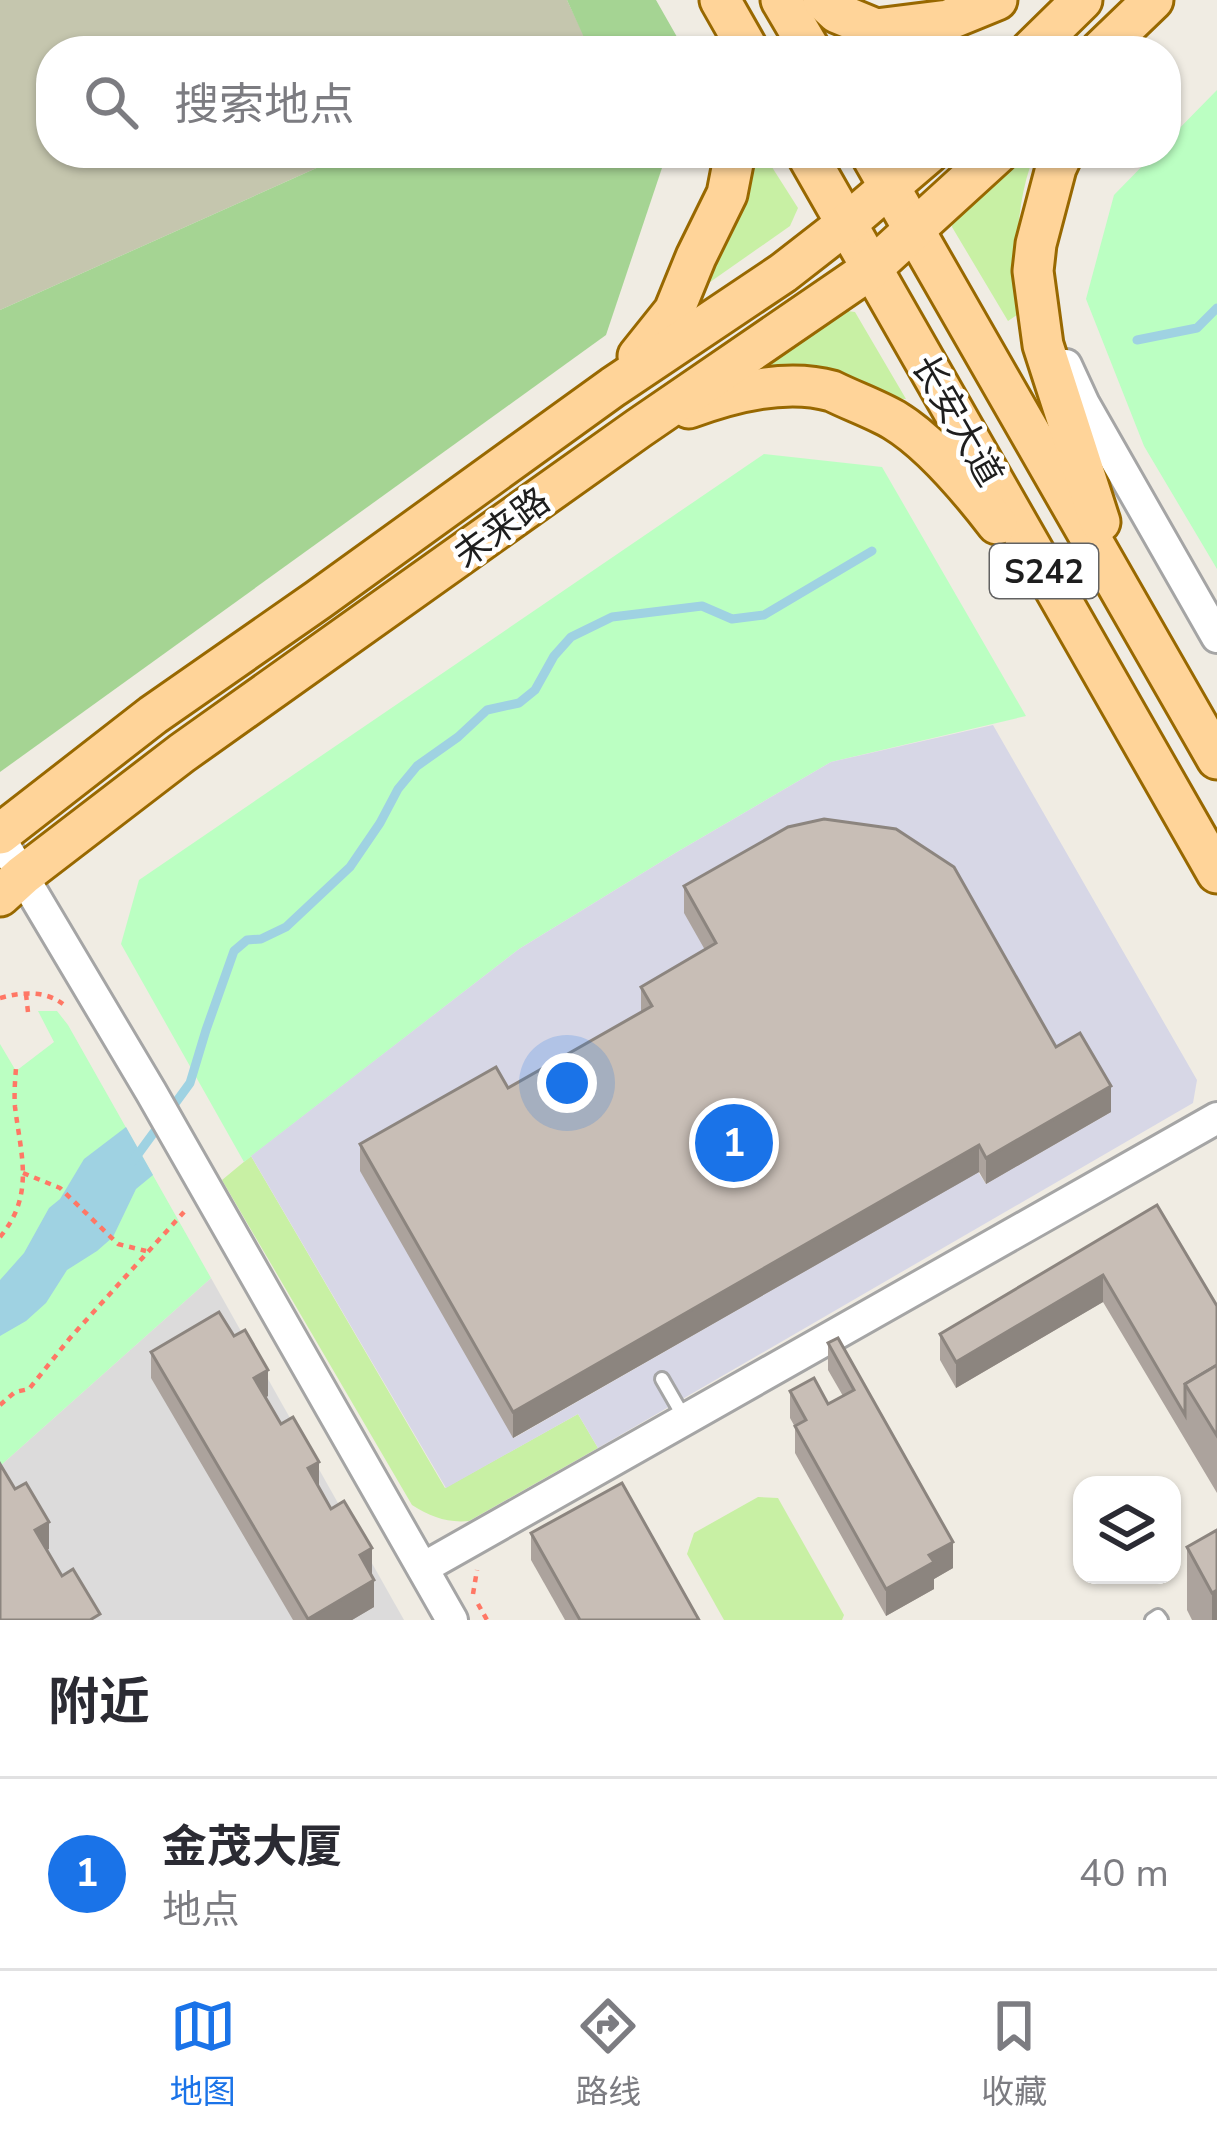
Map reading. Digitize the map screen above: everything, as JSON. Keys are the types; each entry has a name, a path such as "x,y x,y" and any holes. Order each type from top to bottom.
{"main road":[{"path":"696,0 715,36"},
{"path":"720,0 740,36"},
{"path":"781,0 802,36"},
{"path":"823,0 837,14 876,29 948,20 997,0"},
{"path":"1045,36 1082,0"},
{"path":"1116,36 1153,0"},
{"path":"1130,36 1153,0"},
{"path":"614,387 674,311 727,194 732,168"},
{"name":"长安大道","path":"814,168 1217,873"},
{"name":"未来路","path":"11,885 182,753 871,269 982,168"},
{"path":"1056,168 1033,271 1043,345 1120,590"},
{"name":"未来路","path":"0,836 153,715 614,387 783,274 846,224 880,170"},
{"name":"长安大道","path":"880,170 1217,759"},
{"path":"639,428 700,404 765,387 832,391 896,421 934,454 977,498 1074,623"}],"street":[{"path":"1036,244 1046,268 1058,345 1071,379 1217,637"},
{"path":"0,836 11,885 151,1092 423,1568 447,1618"},
{"path":"423,1568 1217,1118"}],"lane":[{"path":"662,1379 685,1419"}],"path":[{"path":"26,993 28,1012"},
{"path":"0,998 51,995 68,1007"},
{"path":"0,1237 20,1204 23,1173 14,1100 16,1068"},
{"path":"2,1101 14,1100"},
{"path":"23,1173 60,1188 118,1244 147,1251"},
{"path":"0,1405 15,1392 29,1390 184,1212"}],"shaded area":[{"path":"0,0 567,0 584,36 36,36 36,168 317,168 0,310"},
{"path":"993,725 1197,1080 1193,1103 598,1448 578,1414 446,1488 251,1156 519,949 831,762","holes":["716,970 1111,1112 986,1184 978,1172 514,1438 652,1032"]},
{"path":"211,1278 404,1620 0,1620 0,1466"}],"green space":[{"path":"567,0 656,0 676,36 583,36"},
{"path":"1217,90 1217,569 1144,446 1086,299 1114,195 1140,168 1181,168 1181,127"},
{"path":"317,168 662,168 606,335 0,772 0,310"},
{"path":"745,168 773,168 798,208 790,226 703,287"},
{"path":"997,168 1030,168 1017,252 1020,313 1008,321 952,227 955,208"},
{"path":"840,310 855,312 906,399 823,368 753,370"},
{"path":"764,454 882,467 1026,716 831,762 519,949 244,1162 121,944 139,880"},
{"path":"38,1011 57,1011 68,1025 211,1278 0,1466 0,1044 16,1071 54,1042"},
{"path":"251,1156 445,1488 578,1414 598,1448 469,1521 439,1518 412,1505 222,1180"},
{"path":"758,1497 778,1498 844,1615 842,1620 724,1620 687,1554 694,1533"}],"water":[{"path":"126,1127 153,1175 136,1189 113,1237 67,1270 46,1303 26,1321 0,1336 0,1280 24,1253 84,1159"}],"building":[{"path":"824,819 896,829 954,867 1056,1047 1080,1033 1111,1086 986,1158 979,1145 513,1412 360,1144 496,1067 508,1088 652,1006 641,987 716,943 684,886 788,827"},
{"path":"1157,1205 1217,1306 1217,1365 1185,1384 1185,1415 1103,1275 956,1362 940,1334"},
{"path":"219,1312 234,1336 245,1330 268,1370 254,1378 281,1424 293,1417 319,1462 308,1468 331,1509 344,1501 372,1548 360,1555 374,1580 308,1619 151,1352"},
{"path":"838,1338 953,1542 929,1555 934,1562 886,1589 795,1426 806,1420 790,1391 814,1378 828,1404 854,1390 828,1343"},
{"path":"1217,1365 1217,1436 1185,1384"},
{"path":"0,1464 15,1489 26,1483 49,1522 35,1530 62,1576 73,1569 100,1614 90,1620 0,1620"},
{"path":"622,1483 699,1620 580,1620 531,1533"},
{"path":"1217,1530 1217,1590 1212,1593 1187,1547"}],"waterway":[{"path":"1137,340 1197,328 1217,308"},
{"path":"133,1161 190,1083 234,951 247,940 286,927 350,867 417,766 487,710 519,703 535,690 571,637 612,617 702,606 732,619 764,615 872,551"}],"place":[{"name":"金茂大厦","path":"734,1143"}]}
